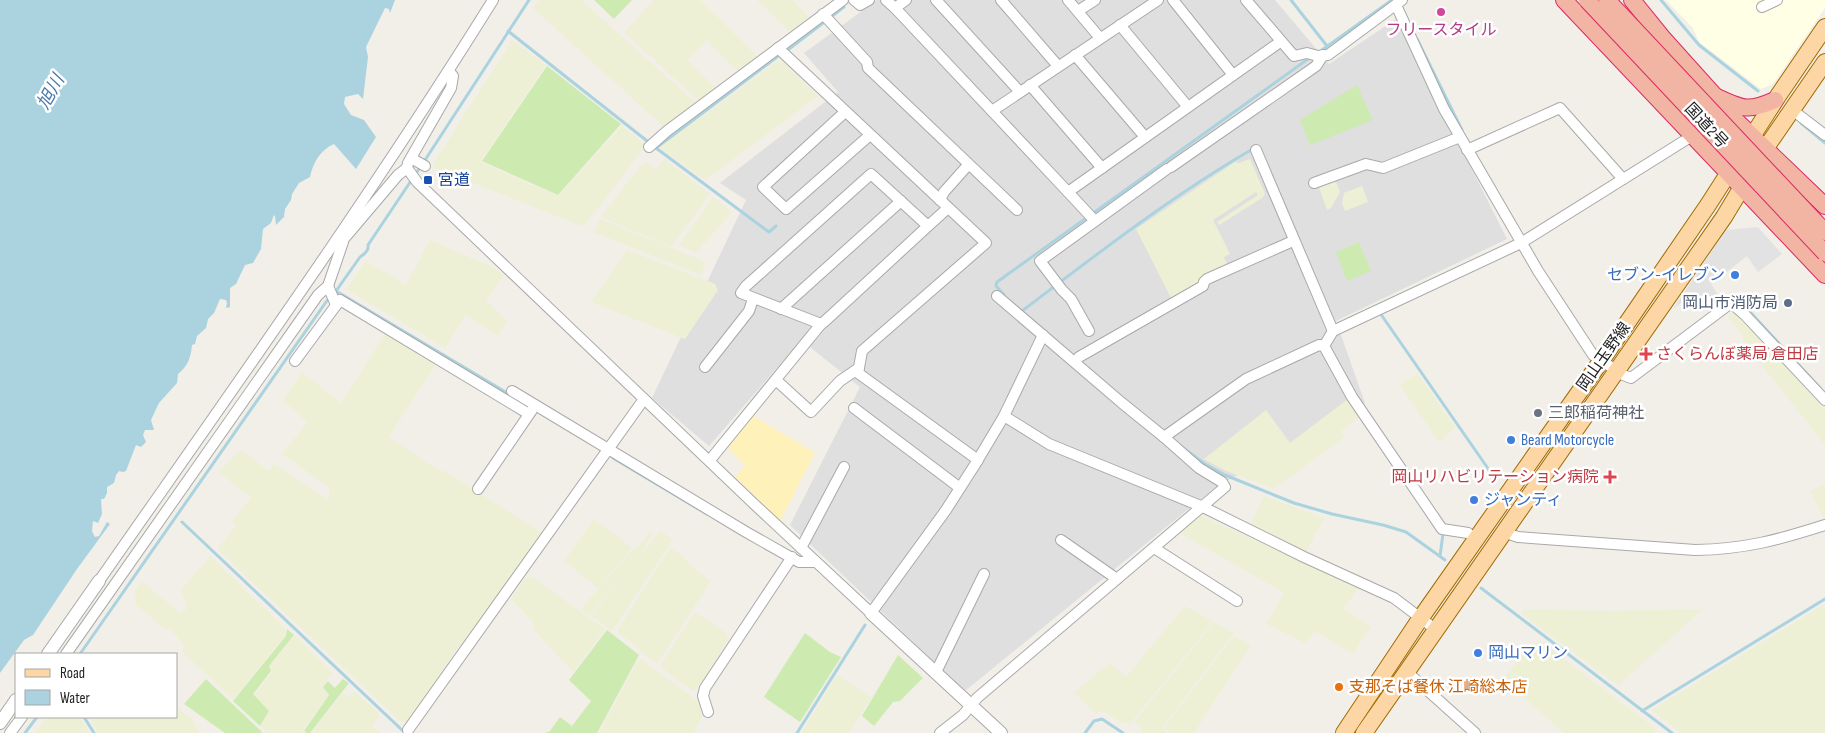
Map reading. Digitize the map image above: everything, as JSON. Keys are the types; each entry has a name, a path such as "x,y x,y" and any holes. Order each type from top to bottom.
{"highway":[{"path":"1564,0 1825,275"},
{"name":"国道2号","path":"1587,0 1825,253"},
{"name":"国道2号","path":"1607,0 1825,232"},
{"path":"1632,0 1725,110 1825,206"},
{"path":"1715,96 1742,108 1763,106 1776,100"}],"main road":[{"name":"岡山玉野線","path":"1344,733 1420,618 1601,360 1728,174 1825,27"},
{"name":"岡山玉野線","path":"1364,733 1435,629 1617,372 1742,188 1791,109 1825,62"}],"street":[{"path":"49,653 340,241 493,0"},
{"path":"651,145 778,48 826,17 843,0"},
{"path":"854,0 860,5 869,0"},
{"path":"886,0 1091,217"},
{"path":"895,8 906,0"},
{"path":"936,0 1020,92"},
{"path":"1001,0 1058,66"},
{"path":"1068,0 1100,38"},
{"path":"1078,12 1095,0"},
{"path":"992,111 1158,0"},
{"path":"1173,0 1234,74"},
{"path":"1246,0 1280,42 1294,56 1307,53 1328,55 1399,2 1444,109 1460,137 1470,148 1523,242 1586,346 1593,355 1617,372 1631,378 1731,303 1745,315 1825,400"},
{"path":"1555,0 1604,43"},
{"path":"1762,7 1777,0"},
{"path":"826,17 867,62 868,68 1017,210"},
{"path":"1120,25 1188,107"},
{"path":"1068,192 1280,42"},
{"path":"778,48 986,243 862,351 858,373 978,460"},
{"path":"1075,55 1145,138"},
{"path":"1089,331 1071,299 1040,261 1091,217 1169,168 1316,66 1324,55"},
{"path":"449,71 453,76 451,88 418,162 408,163 412,175 801,548 1001,733"},
{"path":"1030,85 1102,168"},
{"path":"1470,148 1560,108 1622,179"},
{"path":"1791,109 1825,134"},
{"path":"845,112 763,187 786,209 870,135"},
{"path":"1324,346 1333,331 1523,242 1692,136"},
{"path":"1314,183 1366,164 1383,168 1460,137"},
{"path":"1256,150 1290,242 1333,331"},
{"path":"940,200 944,192 968,164"},
{"path":"821,324 741,293 746,286 871,174 928,226"},
{"path":"295,361 332,296 340,241 398,175 412,175"},
{"path":"781,309 901,201"},
{"path":"710,460 821,324 948,208"},
{"path":"1077,360 1203,286 1207,279 1290,242"},
{"path":"67,653 318,295 332,296 340,300 529,414"},
{"path":"940,733 963,714 984,692 1225,488 1222,482 1199,468 1166,435 997,296"},
{"path":"705,366 749,310 753,299"},
{"path":"871,613 978,460 1004,416 1043,335"},
{"path":"1166,435 1246,379 1319,344 1324,346 1352,397 1442,528 1468,533 1476,540"},
{"path":"776,380 811,412 840,382 859,368"},
{"path":"512,391 799,562 816,562"},
{"path":"408,730 644,399"},
{"path":"478,489 535,405"},
{"path":"854,408 960,488"},
{"path":"1004,416 1049,444 1203,507 1304,557 1394,598 1435,629"},
{"path":"801,548 844,467"},
{"path":"1503,532 1518,537 1716,550 1756,545 1825,525"},
{"path":"1060,540 1117,579"},
{"path":"1154,548 1238,601"},
{"path":"708,712 703,696 705,688 792,558"},
{"path":"936,672 984,574"},
{"path":"1406,671 1475,733"},
{"path":"0,723 15,701"},
{"path":"10,733 21,718"}],"shaded area":[{"path":"539,0 581,0 697,104 664,127 533,8"},
{"path":"654,0 700,0 760,59 739,73 707,40 687,60 717,89 699,101 624,32"},
{"path":"757,0 792,0 809,17 790,32"},
{"path":"877,0 1275,0 1329,64 1396,19 1507,239 1336,321 1365,403 1213,489 965,691 790,525 860,387 801,340 709,446 652,398 746,200 720,183 838,92 804,53"},
{"path":"1666,0 1825,0 1825,8 1775,81 1761,89 1699,42 1693,28"},
{"path":"512,40 546,65 480,162 558,196 622,126 646,145 586,224 582,226 435,168 433,164"},
{"path":"782,60 818,96 705,180 662,150 665,143"},
{"path":"665,159 710,194 671,247 601,217 641,165 648,163 656,169"},
{"path":"1250,159 1265,194 1262,198 1219,225 1217,222 1258,195 1256,192 1213,220 1230,254 1224,257 1228,267 1172,300 1136,229 1235,162 1239,163"},
{"path":"1335,180 1340,192 1331,208 1327,210 1319,187"},
{"path":"1362,186 1368,202 1345,211 1342,203 1344,193"},
{"path":"713,197 732,212 696,253 679,245"},
{"path":"600,219 706,262 701,275 593,232"},
{"path":"1758,227 1782,254 1758,272 1747,256 1711,284 1720,298 1703,311 1691,295 1673,309 1726,230"},
{"path":"430,240 490,266 504,275 486,301 507,321 498,336 466,315 445,348 346,289 366,261 406,285"},
{"path":"627,250 715,284 718,290 685,339 591,302"},
{"path":"1733,312 1743,318 1825,405 1825,445 1747,347 1743,337 1728,317"},
{"path":"386,332 435,359 435,365 389,437 441,472 443,470 544,534 462,649 457,648 441,672 442,676 409,723 400,721 217,549 236,526 232,522 251,497 218,472 241,450 269,471 274,464 328,500 330,488 282,454 307,422 283,400 302,372 341,403"},
{"path":"1417,373 1455,427 1439,442 1400,385"},
{"path":"1348,399 1360,417 1341,431 1345,437 1273,489 1224,470 1204,459 1266,410 1290,443"},
{"path":"1825,484 1825,520 1822,521 1823,516 1810,491"},
{"path":"1264,496 1324,518 1305,554 1250,526"},
{"path":"1199,515 1359,587 1344,608 1371,627 1353,654 1315,631 1305,643 1266,624 1284,593 1178,532"},
{"path":"594,519 632,548 598,588 564,561"},
{"path":"660,531 673,539 612,631 593,617 592,614 626,572 589,615 581,609 650,532 652,534 641,555"},
{"path":"670,548 683,556 692,567 711,581 657,664 617,631"},
{"path":"210,556 286,629 286,635 235,697 232,698 181,651 185,646 170,629 165,629 136,605 135,592 141,581 181,613 187,608 181,590"},
{"path":"532,577 605,629 573,672 532,628 534,623 511,599 525,579"},
{"path":"1825,604 1825,733 1681,733 1651,710"},
{"path":"1185,606 1213,621 1130,724 1125,721 1123,724 1103,711 1096,714 1074,693 1109,663 1126,677"},
{"path":"1524,609 1614,611 1703,609 1619,685 1522,614"},
{"path":"695,612 726,633 728,639 702,683 695,690 691,690 660,666"},
{"path":"1214,622 1234,633 1162,728 1167,733 1141,733 1143,729 1134,722"},
{"path":"295,635 333,673 322,687 328,695 303,731 305,733 264,733 265,730 261,726 270,711 254,695 272,672 270,666"},
{"path":"1234,636 1251,645 1194,733 1170,733 1164,728"},
{"path":"1540,641 1655,728 1655,733 1563,733 1504,679 1527,648"},
{"path":"641,659 699,702 702,717 694,733 599,733 637,662"},
{"path":"837,675 869,696 873,695 849,733 801,733"},
{"path":"354,691 380,714 372,726 380,733 311,733 343,692 348,698"},
{"path":"178,709 193,720 199,733 98,733 90,718 178,718"},
{"path":"46,718 81,718 89,733 35,733"}],"green space":[{"path":"594,0 632,0 614,19"},
{"path":"547,66 621,124 558,195 482,161"},
{"path":"1357,85 1373,120 1310,145 1300,120"},
{"path":"1359,242 1371,271 1347,281 1336,252"},
{"path":"287,629 294,635 269,666 271,671 253,694 269,711 260,726 233,701 286,636"},
{"path":"607,630 639,655 597,733 545,733 550,731 560,717 572,726 591,701 569,680"},
{"path":"805,633 830,652 841,657 800,722 764,697"},
{"path":"898,655 923,678 900,701 893,702 874,726 862,716"},
{"path":"206,679 262,732 225,733 184,704"},
{"path":"343,679 349,683 310,733 304,731 329,695 323,687 328,681 335,688"}],"sand":[{"path":"752,415 815,453 780,521 735,477 745,465 726,446"}],"water":[{"name":"旭川","path":"0,0 395,0 390,13 389,9 385,8 366,47 368,57 363,99 358,94 345,97 344,104 351,115 364,120 376,137 356,169 334,144 321,153 315,162 310,177 299,183 292,194 291,200 285,209 284,217 276,225 275,215 271,223 263,229 261,249 253,263 245,265 236,284 230,288 230,307 226,308 226,300 220,299 214,313 208,319 206,328 197,336 195,344 192,345 188,361 178,374 177,383 159,403 151,420 154,430 145,430 143,435 146,442 141,447 136,445 126,471 119,471 114,483 107,487 104,499 101,499 102,514 98,523 93,521 92,531 95,537 99,536 107,522 110,524 33,635 24,640 0,673"}],"waterway":[{"path":"81,653 326,302 360,257 364,255 368,245 529,0"},
{"path":"1291,0 1327,46"},
{"path":"1322,50 1392,0"},
{"path":"1661,0 1699,45 1758,91"},
{"path":"789,49 844,7"},
{"path":"508,31 656,148 769,232 776,226"},
{"path":"1417,39 1462,130"},
{"path":"656,148 777,57"},
{"path":"1004,295 996,286 997,282 1308,59"},
{"path":"1801,123 1825,143"},
{"path":"1022,311 1191,187 1251,150 1253,154"},
{"path":"1268,190 1304,274"},
{"path":"336,291 509,394"},
{"path":"1729,301 1733,297 1740,301 1820,388"},
{"path":"1380,313 1496,480"},
{"path":"1182,447 1205,464 1225,475 1294,503 1406,532 1445,560"},
{"path":"613,458 707,514"},
{"path":"182,522 402,730"},
{"path":"1440,556 1443,534"},
{"path":"1481,588 1672,733"},
{"path":"1642,711 1825,599"},
{"path":"797,733 865,625"},
{"path":"25,733 36,718"},
{"path":"85,718 94,733"},
{"path":"1085,733 1094,721 1102,719 1123,733"}],"place":[{"name":"フリースタイル","path":"1441,12"},
{"name":"宮道","path":"428,180"},
{"name":"セブン-イレブン","path":"1735,275"},
{"name":"岡山市消防局","path":"1788,303"},
{"name":"さくらんぼ薬局 倉田店","path":"1646,354"},
{"name":"三郎稲荷神社","path":"1538,413"},
{"name":"Beard Motorcycle","path":"1511,440"},
{"name":"岡山リハビリテーション病院","path":"1610,477"},
{"name":"ジャンティ","path":"1474,500"},
{"name":"岡山マリン","path":"1478,653"},
{"name":"支那そば餐休 江崎総本店","path":"1339,687"}]}
